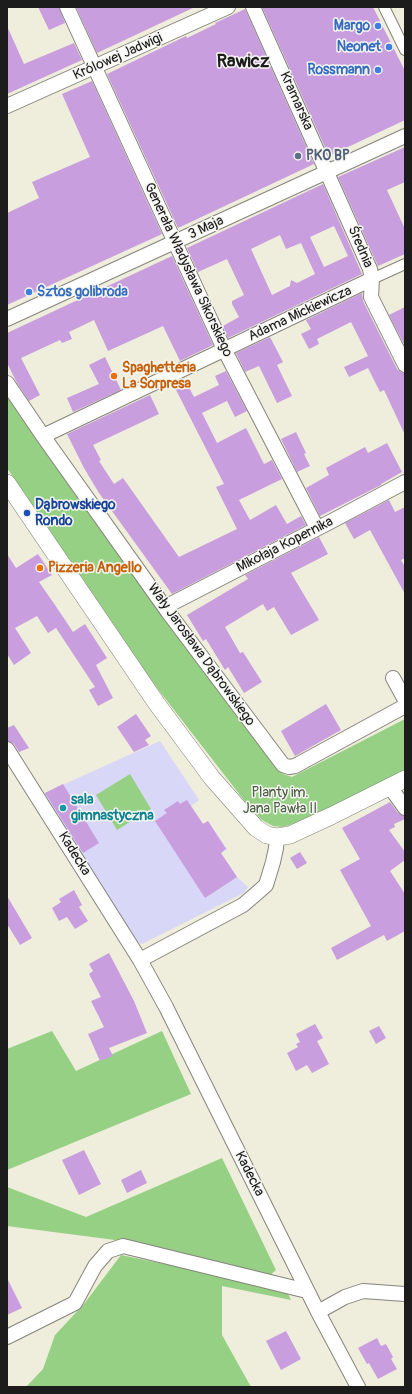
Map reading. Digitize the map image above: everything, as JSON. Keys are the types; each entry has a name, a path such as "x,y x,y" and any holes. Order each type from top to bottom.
{"street":[{"name":"Generała Władysława Sikorskiego","path":"67,7 224,350 316,528"},
{"name":"Królowej Jadwigi","path":"7,106 226,7"},
{"name":"Kramarska","path":"253,7 328,172"},
{"path":"384,7 405,50"},
{"name":"3 Maja","path":"7,319 405,136"},
{"name":"Średnia","path":"328,172 370,269 372,279 371,297 405,365"},
{"name":"Adama Mickiewicza","path":"42,436 405,264"},
{"name":"Wały Jarosława Dąbrowskiego","path":"7,383 42,436 165,607 284,765 289,767 295,766 405,706"},
{"name":"Mikołaja Kopernika","path":"165,607 405,482"},
{"path":"7,484 157,704 212,778 256,828 267,835 277,837 290,835 398,783 405,808"},
{"path":"393,678 405,700"},
{"name":"Kadecka","path":"7,748 140,960 169,1014 318,1312 358,1387"},
{"path":"140,960 243,904 257,894 266,885 273,862 277,837"},
{"path":"7,1337 75,1303 95,1266 108,1250 123,1246 307,1290"},
{"path":"318,1312 345,1297 363,1291 405,1294"}],"shaded area":[{"path":"160,741 199,800 191,806 203,824 208,821 227,849 221,853 237,877 248,887 244,893 142,944 133,941 40,795"}],"green space":[{"name":"Planty im. Jana Pawła II","path":"7,391 39,439 273,764 283,774 292,777 405,719 405,770 309,818 293,824 282,827 273,826 262,820 250,808 147,675 7,468"},
{"path":"130,774 151,809 117,830 96,795"},
{"path":"52,1031 76,1071 162,1031 191,1094 7,1170 7,1049"},
{"path":"222,1158 276,1270 268,1277 123,1241 7,1226 7,1187 86,1217"},
{"path":"121,1255 286,1289 291,1300 222,1286 222,1335 251,1387 26,1387 43,1369 55,1335 84,1304"}],"building":[{"path":"38,7 59,7 65,23 49,30"},
{"path":"76,7 195,7 97,53"},
{"path":"262,7 373,7 405,71 405,120 329,156"},
{"path":"245,9 314,164 178,228 107,74 186,36 187,38"},
{"path":"7,26 24,64 74,43 82,60 7,94"},
{"path":"92,81 162,234 7,305 7,213 39,198 32,182 90,157 62,94"},
{"path":"405,147 405,182 387,190 405,229 405,254 378,266 338,177"},
{"path":"323,184 362,274 228,338 223,326 239,317 232,304 232,301 244,295 227,259 198,272 187,248","holes":["334,226 348,256 324,267 310,237","280,235 286,249 301,243 315,274 297,283 291,280 290,286 272,295 251,249"]},
{"path":"172,256 213,345 180,361 163,326 108,351 94,320 69,332 72,339 62,343 60,340 21,358 40,395 29,401 17,383 7,363 7,333"},
{"path":"362,293 363,301 397,369 405,373 405,435 384,390 380,392 368,368 349,377 344,367 368,356 351,322 317,339 319,344 309,349 301,334 311,329 306,320"},
{"path":"405,307 405,346 389,315"},
{"path":"270,337 283,362 277,365 292,396 277,403 259,366 245,372 236,353"},
{"path":"105,357 121,390 73,412 67,398 99,384 89,365"},
{"path":"226,371 247,411 235,417 227,401 202,413 217,443 246,428 264,464 272,460 282,479 239,500 250,520 276,505 287,524 301,516 306,525 172,594 99,493 84,468 67,434 150,395 159,414 93,445 101,460 99,461 114,484 123,478 179,557 237,529 216,487 224,484 173,384 184,378 194,397 219,385 215,376"},
{"path":"296,432 306,453 304,454 310,466 297,472 281,439"},
{"path":"387,443 402,472 381,485 320,516 306,488 329,475 326,468 365,447 368,453"},
{"path":"389,500 395,512 405,507 405,558 401,560 405,567 405,594 370,530 354,539 345,523"},
{"path":"319,537 328,554 291,573 319,620 291,635 274,607 267,611 263,604 225,627 240,653 243,652 262,682 244,693 228,667 225,670 206,639 203,641 187,615 248,579 245,575"},
{"path":"7,554 16,568 38,554 52,575 39,582 73,632 85,624 107,658 96,665 113,698 98,706 89,690 95,687 56,628 48,633 37,616 15,628 31,653 14,665 7,654"},
{"path":"326,704 341,730 295,756 281,731"},
{"path":"136,714 151,736 145,740 149,745 134,752 117,727"},
{"path":"14,725 29,748 19,752 14,744 7,741 7,728"},
{"name":"sala gimnastyczna","path":"63,784 99,843 83,853 45,793"},
{"path":"187,800 203,824 208,821 226,849 221,853 237,877 205,898 155,821 167,813 164,810 178,801 180,804"},
{"path":"390,802 398,813 405,816 405,819 394,824 395,827 389,830 405,852 405,860 390,871 405,894 405,931 387,941 384,935 337,960 331,948 371,926 340,870 360,859 342,828"},
{"path":"300,852 307,863 297,869 290,858"},
{"path":"74,890 82,905 79,907 88,921 75,929 67,917 59,921 52,908 61,902 59,899"},
{"path":"7,896 32,938 20,945 7,924"},
{"path":"109,953 134,1001 147,1033 109,1048 113,1056 100,1061 88,1034 104,1027 91,1001 101,997 89,974 93,971 89,964"},
{"path":"315,1024 323,1038 317,1041 329,1064 312,1073 307,1065 296,1071 287,1053 298,1047 296,1044 300,1042 296,1034"},
{"path":"379,1026 386,1038 376,1044 369,1031"},
{"path":"84,1150 101,1184 79,1195 62,1160"},
{"path":"141,1170 147,1183 127,1193 121,1180"},
{"path":"7,1278 22,1308 7,1315"},
{"path":"286,1331 301,1359 281,1370 266,1341"},
{"path":"377,1338 381,1346 386,1344 393,1357 391,1359 397,1369 378,1379 358,1348"}],"place":[{"name":"Margo","path":"378,26"},
{"name":"Neonet","path":"389,47"},
{"name":"Rossmann","path":"378,70"},
{"name":"PKO BP","path":"298,156"},
{"name":"Sztos golibroda","path":"29,292"},
{"name":"Spaghetteria La Sorpresa","path":"114,376"},
{"name":"Dąbrowskiego Rondo","path":"27,513"},
{"name":"Pizzeria Angello","path":"40,568"},
{"name":"sala gimnastyczna","path":"63,808"}],"district":[{"name":"Rawicz","path":"243,62"}]}
